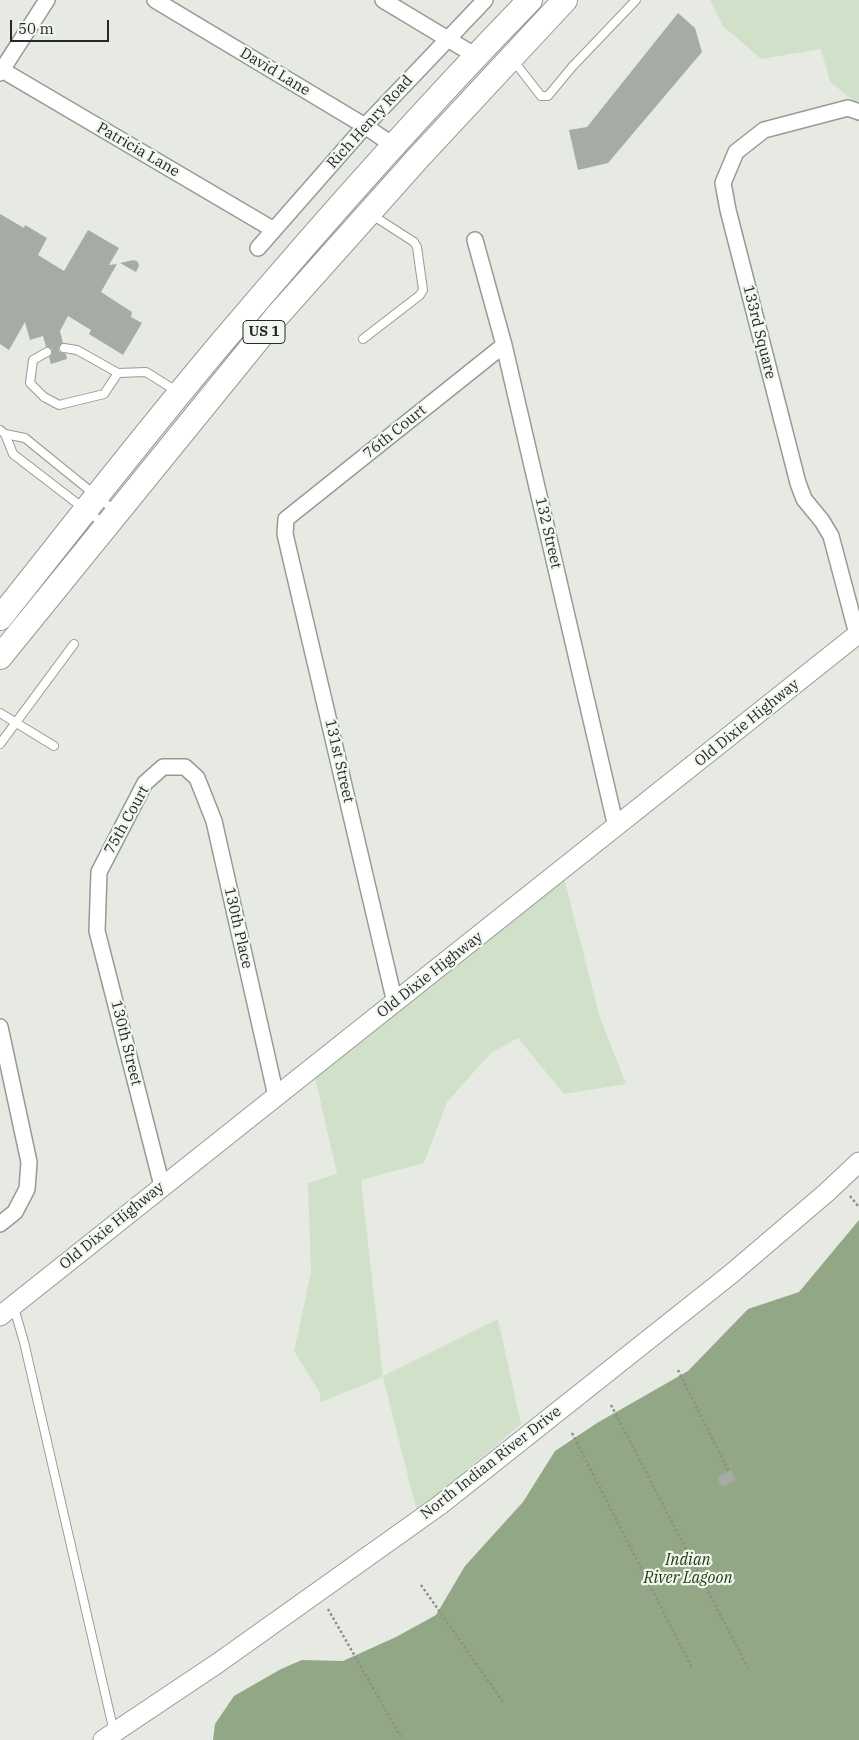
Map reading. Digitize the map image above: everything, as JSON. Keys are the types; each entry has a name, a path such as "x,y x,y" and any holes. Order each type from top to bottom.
{"main road":[{"name":"US 1","path":"0,618 180,394 334,212 476,56 530,0"},
{"name":"US 1","path":"0,657 277,316 368,212 565,0"}],"street":[{"path":"1,71 47,0"},
{"name":"David Lane","path":"155,0 365,126 394,146"},
{"path":"383,0 476,56"},
{"name":"Rich Henry Road","path":"258,248 365,126 485,0"},
{"name":"Patricia Lane","path":"1,71 274,230"},
{"name":"133rd Square","path":"858,634 831,536 822,521 804,499 798,483 723,184 736,152 764,130 848,108 859,112"},
{"name":"132 Street","path":"475,240 504,345 616,827"},
{"name":"76th Court","path":"286,519 504,345"},
{"name":"131st Street","path":"286,519 285,534 395,1003"},
{"name":"Old Dixie Highway","path":"6,1311 858,634"},
{"name":"75th Court","path":"97,900 99,872 145,783 163,767 185,767"},
{"name":"130th Place","path":"185,767 197,778 214,821 276,1096"},
{"name":"130th Street","path":"97,900 97,931 162,1186"},
{"path":"0,1027 5,1063 29,1162 27,1189 15,1212 0,1224"},
{"name":"North Indian River Drive","path":"109,1736 218,1662 440,1505 731,1274 826,1193 859,1162"}],"lane":[{"path":"511,57 541,96 548,96 572,67 636,0"},
{"path":"363,340 420,295 423,290 417,247 414,242 368,212"},
{"path":"64,348 78,350 118,373 146,372 180,394"},
{"path":"47,352 32,360 30,383 44,397 60,405 104,394 118,373"},
{"path":"3,432 25,438 91,503 111,519"},
{"path":"3,432 13,454 91,503 111,519"},
{"path":"0,744 74,644"},
{"path":"0,713 54,746"},
{"path":"6,1311 24,1342 109,1736"}],"path":[{"path":"850,1196 859,1207"},
{"path":"678,1370 729,1472"},
{"path":"611,1405 748,1668"},
{"path":"572,1433 692,1668"},
{"path":"421,1585 503,1702"},
{"path":"328,1609 402,1737"}],"shaded area":[{"path":"710,0 859,0 859,105 830,82 821,49 761,59 723,26"},
{"path":"564,878 600,1018 626,1084 564,1094 518,1038 491,1053 447,1102 424,1163 361,1180 383,1376 498,1319 521,1424 417,1512 383,1377 321,1402 319,1391 294,1351 311,1273 308,1183 337,1174 315,1077"}],"water":[{"name":"Indian River Lagoon","path":"859,1220 859,1740 213,1740 215,1724 234,1696 281,1669 302,1660 343,1661 396,1637 436,1615 465,1566 523,1502 555,1451 597,1423 688,1371 748,1309 799,1292"}],"building":[{"path":"678,13 695,28 702,52 608,163 578,170 569,130 587,127"},
{"path":"0,214 24,228 25,225 47,238 38,255 64,271 88,230 119,248 109,265 117,264 101,292 132,312 131,317 142,323 123,355 89,334 91,330 68,316 60,331 63,343 58,348 60,352 66,354 67,359 51,364 49,357 52,354 52,349 46,347 43,336 30,340 25,322 9,350 0,344"},
{"path":"134,260 138,262 139,266 136,272 120,263"},
{"path":"731,1470 736,1480 722,1487 717,1478"}]}
